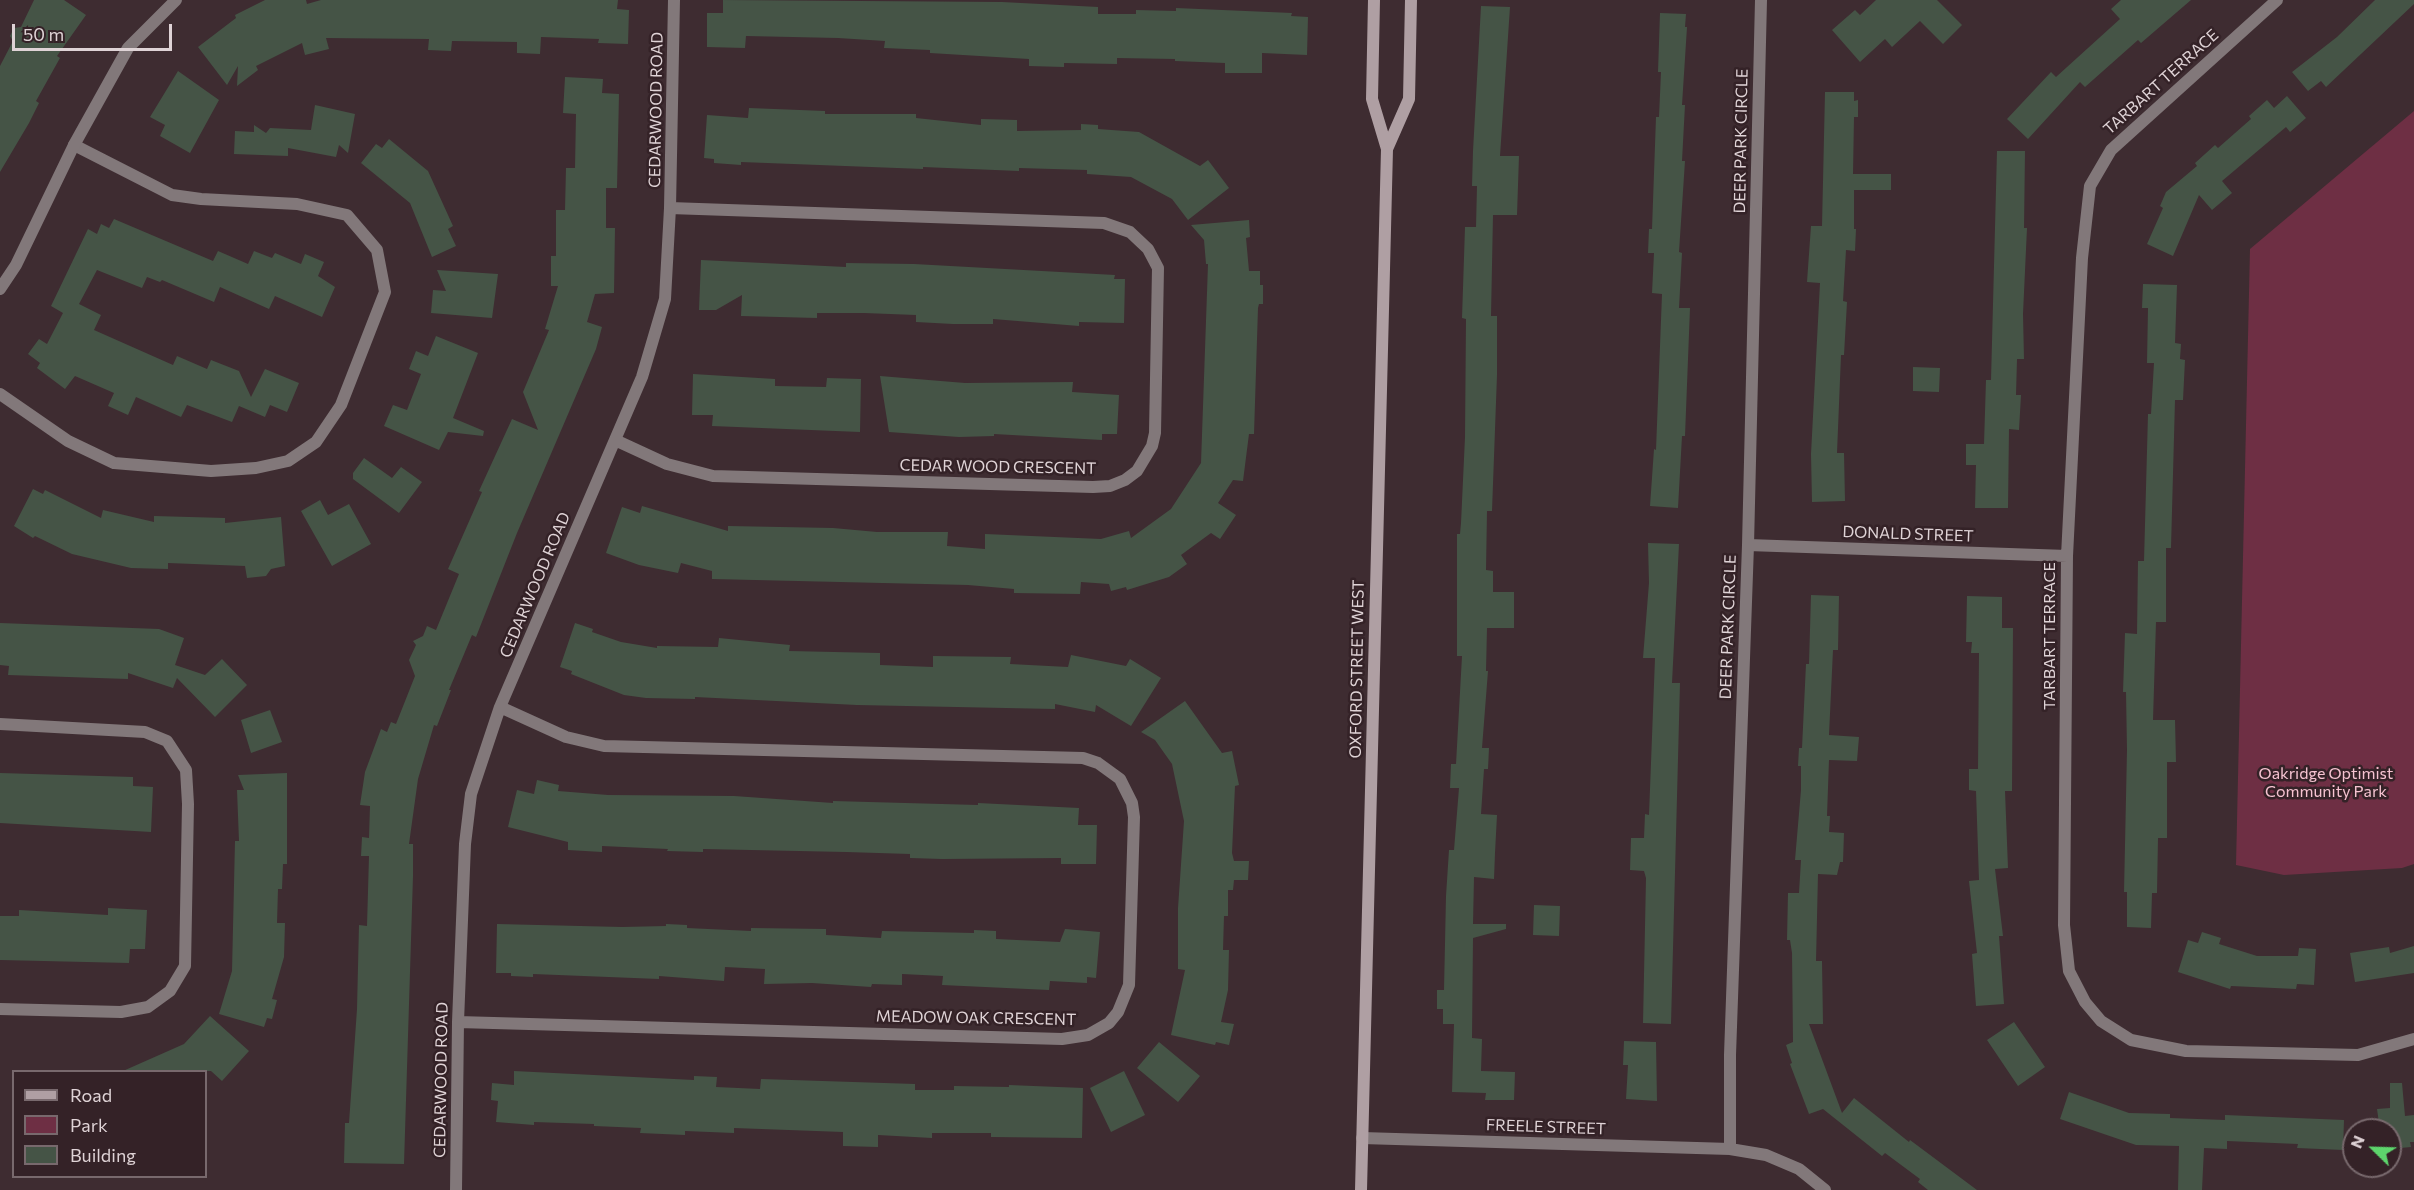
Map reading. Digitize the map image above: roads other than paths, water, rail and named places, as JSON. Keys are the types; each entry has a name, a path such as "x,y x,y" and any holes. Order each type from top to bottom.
{"main road":[{"name":"OXFORD STREET WEST","path":"1361,1190 1386,149 1372,99 1374,0"},
{"name":"OXFORD STREET WEST","path":"1386,149 1409,99 1411,0"}],"street":[{"path":"0,289 16,264 74,145 128,48 176,0"},
{"name":"CEDARWOOD ROAD","path":"456,1190 458,1022 465,844 471,794 501,707 642,377 665,299 670,208 674,0"},
{"name":"DEER PARK CIRCLE","path":"1730,1149 1730,1043 1748,545 1761,0"},
{"name":"TARBART TERRACE","path":"2277,0 2111,150 2090,186 2082,258 2067,556 2064,925 2069,971 2085,1002 2101,1021 2131,1040 2186,1051 2358,1055 2414,1039"},
{"path":"0,394 68,441 114,463 211,471 256,468 288,461 316,442 341,405 385,292 377,250 347,215 297,204 201,199 172,195 74,145"},
{"name":"CEDAR WOOD CRESCENT","path":"615,440 667,464 713,476 1094,487 1110,486 1125,480 1137,471 1152,446 1155,433 1158,268 1148,249 1130,232 1104,223 670,208"},
{"name":"DONALD STREET","path":"1748,545 2067,556"},
{"name":"MEADOW OAK CRESCENT","path":"458,1022 1062,1039 1088,1035 1109,1023 1125,999 1128,985 1134,817 1132,803 1120,779 1098,763 1083,758 604,746 566,737 501,707"},
{"path":"0,724 145,732 160,738 167,741 186,770 188,804 185,966 170,991 148,1007 121,1012 0,1009"},
{"name":"FREELE STREET","path":"1362,1138 1730,1149"},
{"path":"1730,1149 1766,1155 1799,1169 1825,1190"}],"park label":[{"name":"Oakridge Optimist Community Park","path":"2326,783"}]}
